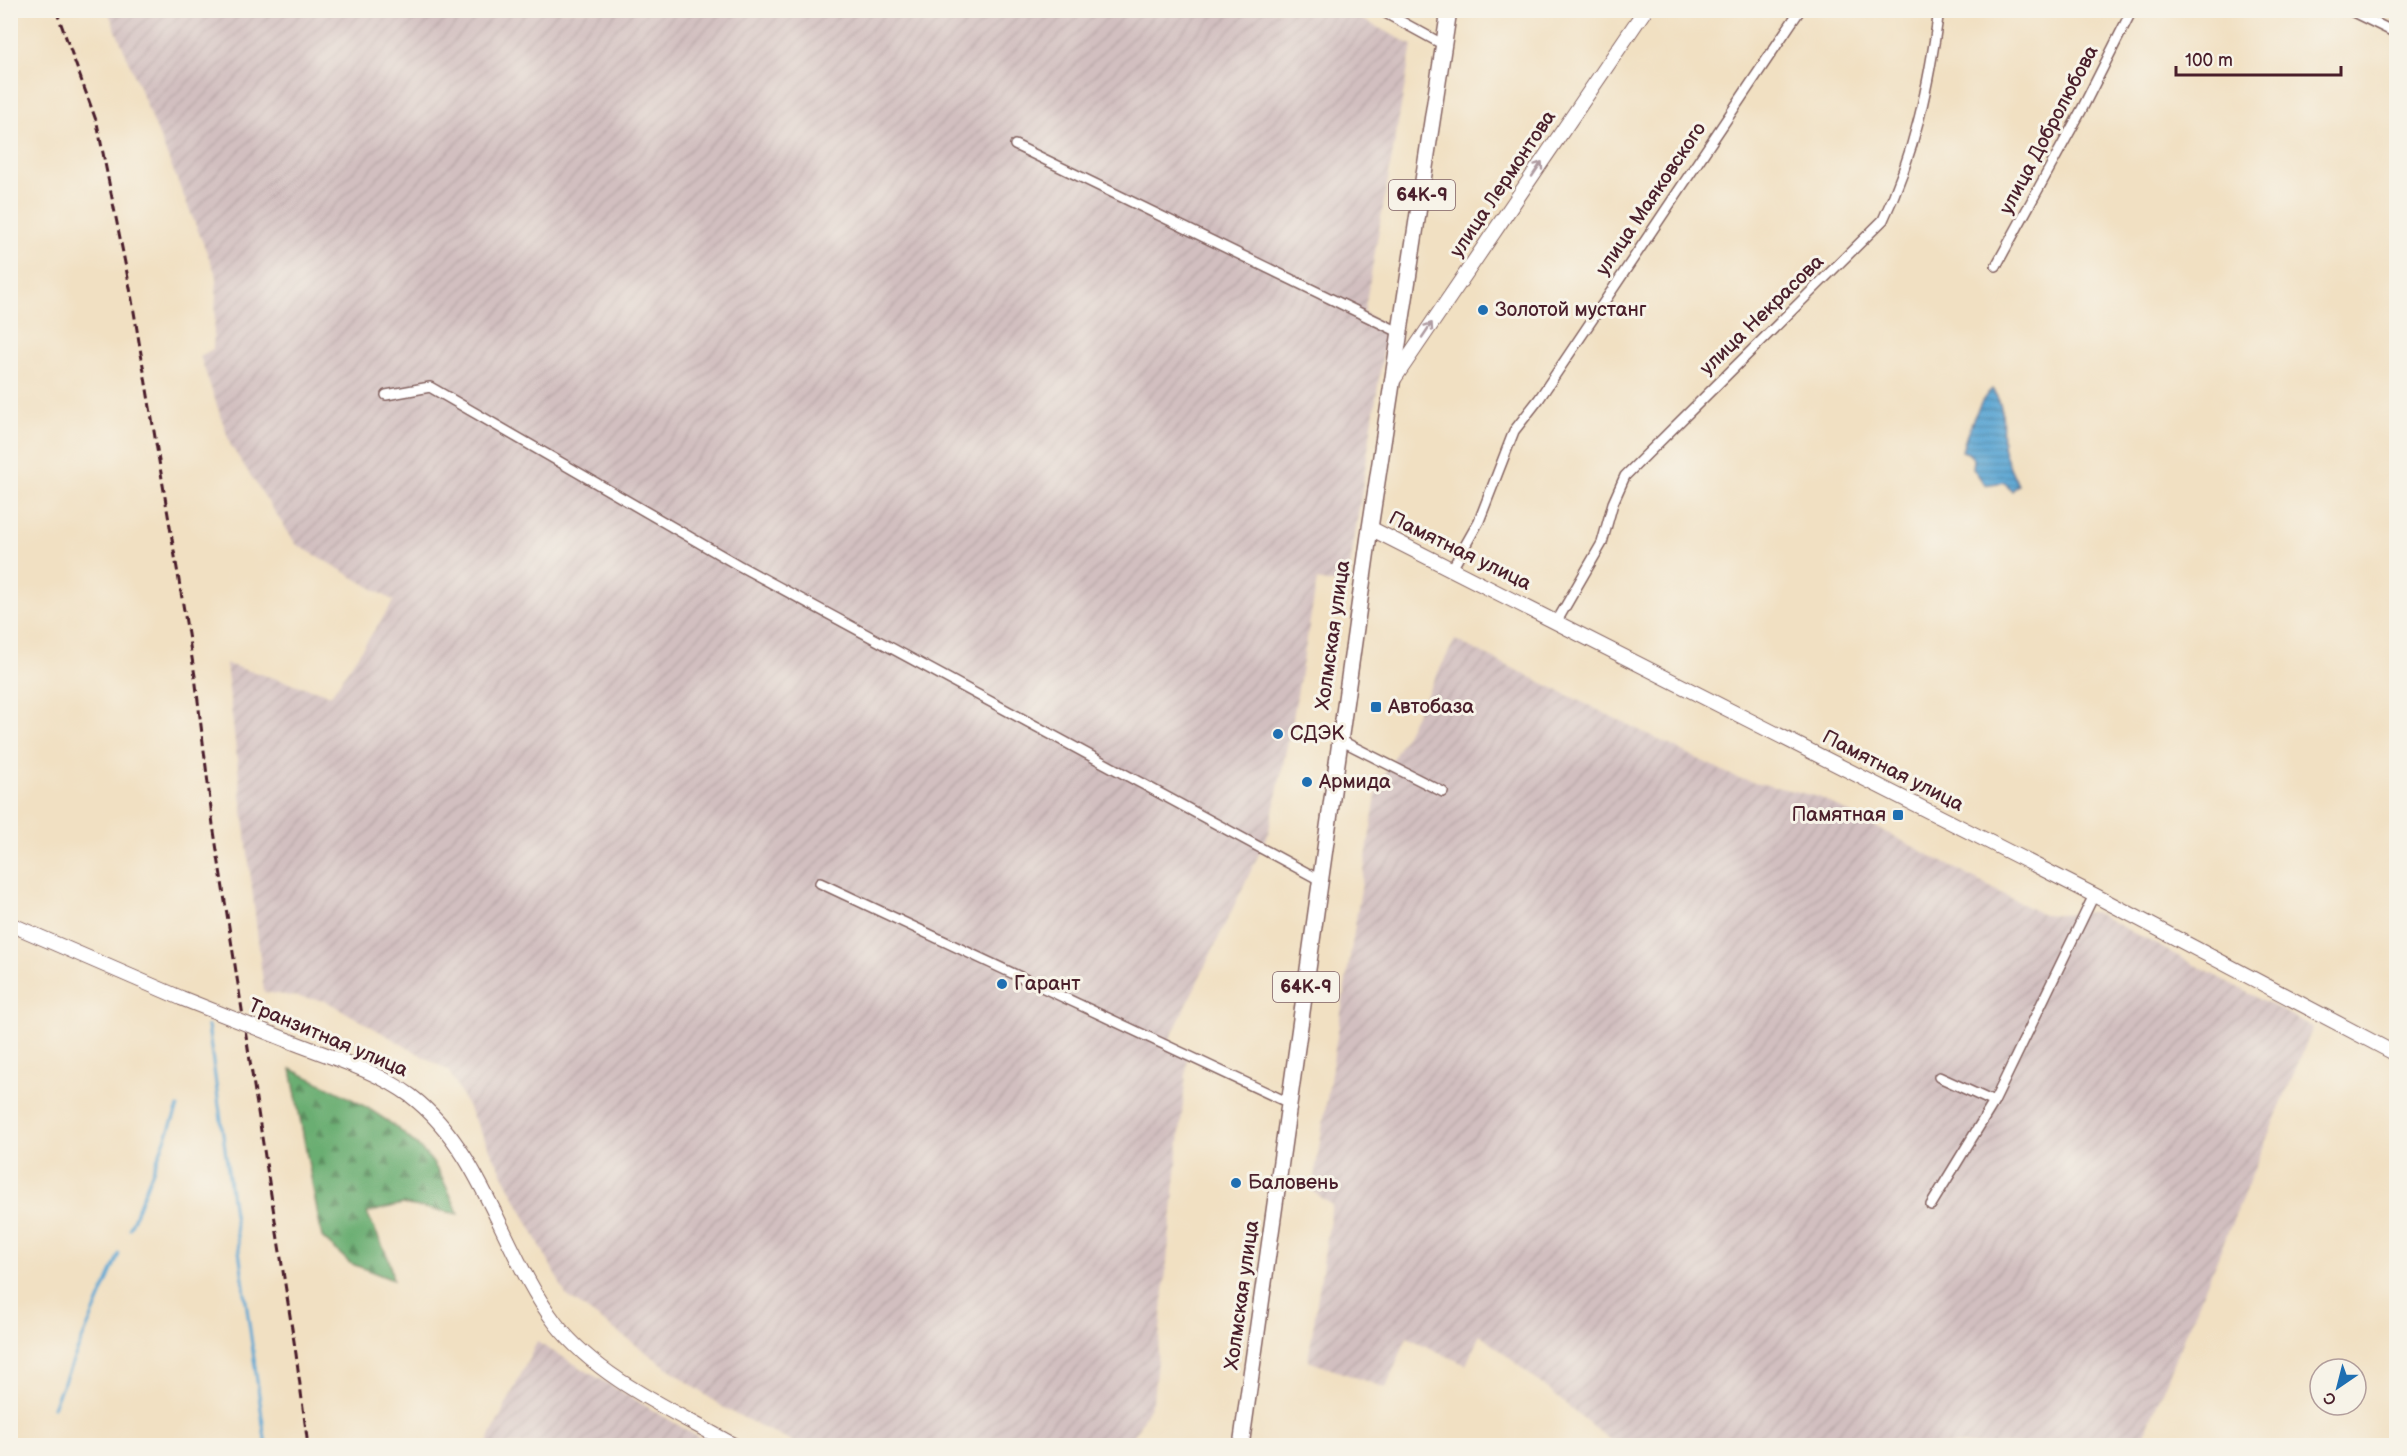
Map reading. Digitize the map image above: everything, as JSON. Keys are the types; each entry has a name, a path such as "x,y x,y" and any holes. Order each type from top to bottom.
{"main road":[{"name":"Холмская улица","path":"1241,1446 1370,528 1449,10"}],"street":[{"path":"1380,10 1444,45"},
{"name":"улица Лермонтова","path":"1394,379 1645,10"},
{"name":"улица Маяковского","path":"1452,569 1479,522 1514,431 1539,399 1800,10"},
{"name":"улица Некрасова","path":"1557,621 1602,543 1613,503 1625,476 1883,220 1903,179 1929,85 1939,10"},
{"name":"улица Добролюбова","path":"1996,266 2081,111 2132,10"},
{"path":"2349,10 2397,33"},
{"path":"1015,145 1401,333"},
{"path":"386,395 430,387 748,571 1320,880"},
{"name":"Памятная улица","path":"1370,528 2094,895 2397,1054"},
{"path":"1340,740 1443,792"},
{"path":"820,883 1290,1103"},
{"path":"1931,1206 1994,1102 2094,895"},
{"name":"Транзитная улица","path":"10,924 181,998 373,1076 409,1095 435,1118 462,1153 532,1287 557,1325 602,1367 640,1392 735,1446"},
{"path":"1939,1077 1994,1102"}],"shaded area":[{"path":"1344,10 1412,45 1364,313 1387,327 1347,586 1317,580 1293,718 1268,835 1169,1041 1188,1054 1153,1400 1129,1445 798,1445 724,1408 566,1295 449,1071 326,1001 264,992 226,664 331,695 394,601 296,544 231,446 200,356 213,349 217,277 108,11"},
{"path":"1455,640 1737,778 1819,797 2043,915 2094,912 2313,1027 2140,1445 1616,1445 1480,1334 1466,1365 1407,1337 1386,1388 1308,1361 1332,1205 1312,1191 1377,790"},
{"path":"537,1342 712,1445 486,1445"}],"green space":[{"path":"291,1069 365,1106 399,1129 429,1158 446,1185 459,1214 402,1204 367,1213 389,1260 393,1280 350,1263 322,1237"}],"water":[{"path":"1992,389 2002,410 2005,454 2018,485 2012,491 2004,482 1985,485 1973,468 1974,459 1962,451 1978,409"}],"waterway":[{"path":"208,1026 266,1446"},
{"path":"130,1228 178,1107"},
{"path":"53,1407 119,1254"}],"railway":[{"path":"56,10 97,123 130,288 195,676 213,825 296,1354 308,1446"}],"place":[{"name":"Золотой мустанг","path":"1483,310"},
{"name":"Автобаза","path":"1376,707"},
{"name":"СДЭК","path":"1278,734"},
{"name":"Армида","path":"1307,782"},
{"name":"Памятная","path":"1898,815"},
{"name":"Гарант","path":"1002,984"},
{"name":"Баловень","path":"1236,1183"}]}
